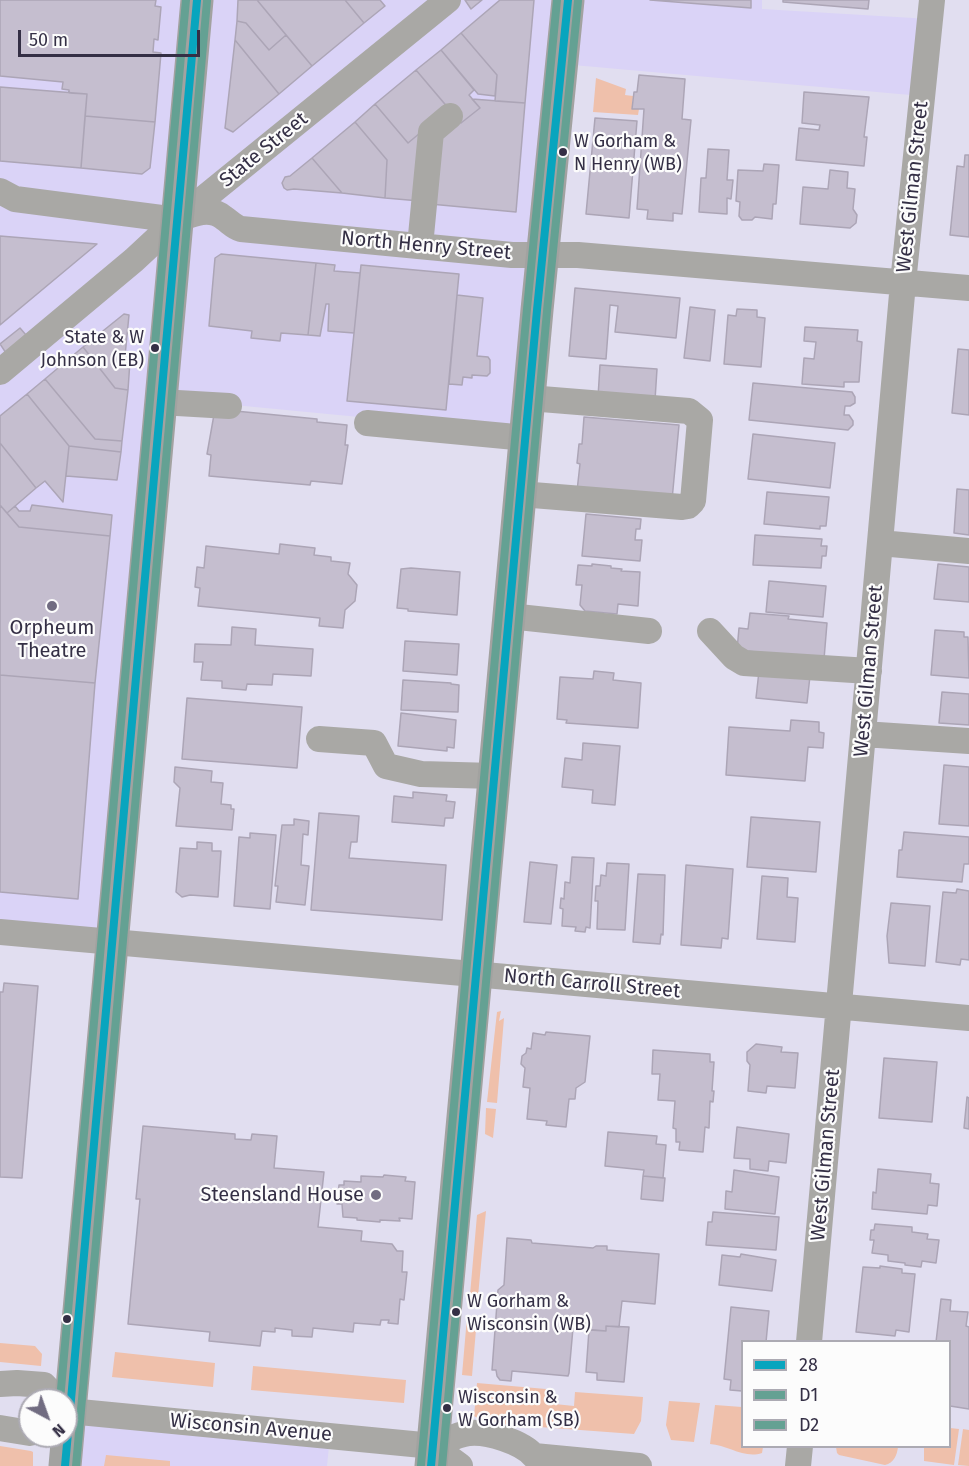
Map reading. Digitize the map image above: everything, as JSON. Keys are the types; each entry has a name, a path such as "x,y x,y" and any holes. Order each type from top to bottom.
{"main road":[{"path":"67,1388 112,942 197,0"},
{"path":"432,1456 525,438 568,0"},
{"path":"65,1448 65,1466"}],"street":[{"name":"State Street","path":"0,372 134,260 177,220 448,0"},
{"name":"West Gilman Street","path":"809,1340 903,283 932,0"},
{"path":"420,246 431,132 450,116"},
{"name":"North Henry Street","path":"0,191 15,199 177,220 191,214 209,211 219,214 238,229 512,255 578,255 969,288"},
{"path":"520,494 688,506 693,501 698,451 700,420 689,411 529,398"},
{"path":"160,402 229,406"},
{"path":"367,423 525,438"},
{"path":"880,543 969,551"},
{"path":"509,616 649,631"},
{"path":"710,631 734,657 744,663 869,671"},
{"path":"863,734 969,741"},
{"path":"319,739 374,743 386,766 421,774 494,776"},
{"name":"North Carroll Street","path":"0,932 969,1018"},
{"name":"Wisconsin Avenue","path":"0,1384 44,1385 47,1388"},
{"name":"Wisconsin Avenue","path":"78,1410 432,1456 468,1433 494,1436 516,1442 530,1451 526,1461 639,1466"},
{"path":"0,1428 18,1431"},
{"path":"798,1466 800,1448"},
{"path":"432,1456 460,1466"}],"shaded area":[{"path":"0,0 762,0 762,9 930,19 922,96 562,64 526,433 161,398 112,942 0,932"},
{"path":"596,78 626,89 625,95 633,96 632,109 639,109 638,115 593,112"},
{"path":"501,1011 499,1021 504,1018 497,1103 487,1102 497,1012"},
{"path":"486,1108 496,1109 493,1138 485,1134"},
{"path":"486,1211 477,1307 469,1306 477,1215"},
{"path":"467,1317 477,1318 472,1376 462,1375"},
{"path":"0,1343 35,1346 42,1354 41,1366 0,1362"},
{"path":"115,1352 215,1363 213,1387 112,1377"},
{"path":"253,1366 406,1380 404,1403 251,1390"},
{"path":"477,1383 546,1389 545,1403 574,1406 575,1392 643,1397 641,1421 634,1434 486,1423 474,1416"},
{"path":"669,1401 700,1403 694,1442 671,1440 666,1425"},
{"path":"715,1405 741,1407 741,1448 763,1448 762,1453 749,1454 710,1444"},
{"path":"78,1412 330,1436 327,1466 65,1466 66,1448 78,1448"},
{"path":"951,1428 959,1429 954,1465 924,1461 924,1448 951,1448"},
{"path":"963,1429 969,1430 969,1466 958,1465"},
{"path":"0,1446 33,1452 33,1466 0,1466"},
{"path":"836,1448 898,1448 891,1462 885,1465 837,1453"},
{"path":"106,1455 170,1461 170,1466 104,1466"}],"building":[{"path":"0,0 156,0 155,6 161,7 158,40 154,39 153,52 161,53 155,122 85,116 87,94 69,93 69,90 62,89 63,82 0,76"},
{"path":"238,0 257,0 286,35 269,50 246,23 237,21"},
{"path":"257,0 345,0 364,23 312,66"},
{"path":"345,0 380,0 385,6 364,23"},
{"path":"465,0 482,0 471,9"},
{"path":"500,0 534,0 525,103 495,101 497,75 461,33"},
{"path":"650,0 751,0 751,8"},
{"path":"783,0 869,0 868,9 783,2"},
{"path":"237,21 246,23 269,50 286,35 312,66 279,94 235,40"},
{"path":"461,33 497,75 495,96 478,94 441,50"},
{"path":"235,40 279,94 233,132 225,128"},
{"path":"441,50 474,90 469,95 480,108 461,123 416,70"},
{"path":"416,70 449,109 408,143 375,104"},
{"path":"639,75 685,79 682,119 691,120 682,214 673,213 673,221 647,219 648,210 637,209 644,109 632,109"},
{"path":"0,87 87,94 81,168 0,161"},
{"path":"804,92 869,97 864,137 867,137 864,166 796,160 799,128 819,130 820,125 802,123"},
{"path":"472,99 525,103 516,212 430,204 436,139 458,120 461,123 480,108"},
{"path":"375,104 408,143 426,128 420,201 385,198 387,160 355,122"},
{"path":"85,116 155,122 150,168 142,174 81,168"},
{"path":"595,118 637,121 629,218 586,214"},
{"path":"355,122 387,160 385,198 342,193 312,158"},
{"path":"708,149 729,150 727,180 733,180 731,199 727,198 727,214 699,212 701,178 706,178"},
{"path":"965,155 969,155 969,237 950,235 957,166 964,167"},
{"path":"312,158 342,193 284,188 282,183 285,177 290,176"},
{"path":"764,164 779,165 776,204 773,204 772,219 755,217 752,220 742,220 739,216 740,202 736,201 738,170 763,171"},
{"path":"830,170 848,172 847,188 855,189 853,209 857,215 856,223 850,228 800,224 803,187 828,189"},
{"path":"0,236 97,244 0,325"},
{"path":"221,254 316,263 308,335 281,333 280,341 251,338 252,331 209,326 215,258"},
{"path":"316,263 335,265 334,271 360,273 354,333 328,331 329,304 326,304 320,336 308,335"},
{"path":"361,265 459,274 446,410 347,401"},
{"path":"575,288 680,298 676,338 615,332 618,306 610,305 606,359 569,356"},
{"path":"457,295 483,298 477,356 488,357 490,360 490,373 487,376 463,377 462,385 449,384"},
{"path":"690,307 715,310 710,361 684,358"},
{"path":"737,309 757,310 757,317 765,318 761,367 724,364 728,315 736,316"},
{"path":"124,314 129,315 125,356 130,361 128,390 115,388 83,347"},
{"path":"805,327 858,330 857,341 862,342 859,382 844,382 844,387 802,384 804,358 814,359 816,342 804,341"},
{"path":"20,328 26,335 6,353 0,344"},
{"path":"83,347 115,388 128,390 122,441 95,439 45,379"},
{"path":"958,349 969,350 969,415 952,413"},
{"path":"600,365 657,369 655,400 598,397"},
{"path":"45,379 95,439 122,441 121,452 69,446 27,394"},
{"path":"753,383 852,392 855,403 845,406 844,415 849,415 853,425 848,430 749,420"},
{"path":"27,394 69,446 63,502 45,481 36,488 0,443 0,416"},
{"path":"215,409 317,419 317,422 347,425 345,445 348,445 342,484 311,481 310,485 209,476 211,455 207,454"},
{"path":"584,417 679,425 672,500 577,491 580,464 577,463 579,444 582,444"},
{"path":"753,434 835,443 830,488 748,479"},
{"path":"0,443 36,488 7,513 0,505"},
{"path":"69,446 121,452 117,480 66,476"},
{"path":"957,489 969,490 969,535 954,533"},
{"path":"767,492 829,497 826,526 820,526 820,529 764,524"},
{"name":"Orpheum Theatre","path":"0,505 19,527 110,536 95,683 0,675"},
{"path":"32,505 112,515 110,536 19,527 7,513 15,506 19,511 30,511"},
{"path":"586,514 641,519 640,529 636,529 635,540 642,540 640,561 582,556"},
{"path":"755,535 822,539 821,546 827,546 826,556 822,556 821,568 753,565"},
{"path":"280,544 315,548 314,555 331,557 331,561 350,563 348,574 357,585 355,601 345,610 343,628 319,626 320,618 198,606 200,588 195,587 197,567 204,568 206,546 279,554"},
{"path":"592,564 611,566 611,568 622,569 621,571 640,572 638,606 618,604 617,614 585,611 580,605 582,585 576,585 578,565 592,566"},
{"path":"938,564 969,567 969,602 934,599"},
{"path":"401,569 460,572 457,615 397,608"},
{"path":"769,581 826,586 823,617 766,612"},
{"path":"750,613 789,616 788,619 827,623 824,659 737,650 739,628 748,629"},
{"path":"232,627 256,629 255,645 313,649 311,676 273,674 272,685 247,684 246,690 222,688 222,681 201,680 203,662 194,662 195,644 231,645"},
{"path":"935,630 964,632 964,637 968,637 969,678 931,675"},
{"path":"405,641 459,644 457,675 403,671"},
{"path":"594,671 614,673 613,680 641,683 638,728 566,723 567,720 557,719 560,677 593,679"},
{"path":"759,671 810,676 807,703 756,698"},
{"path":"0,675 95,683 78,899 0,892"},
{"path":"403,680 459,685 458,712 401,710"},
{"path":"942,692 969,694 969,725 939,723"},
{"path":"187,698 302,707 297,768 182,759"},
{"path":"401,713 456,720 454,748 447,747 447,751 398,746"},
{"path":"791,720 819,722 819,732 824,733 823,748 808,747 805,781 726,775 729,727 790,731"},
{"path":"583,743 620,746 615,805 592,803 593,790 562,787 565,758 582,760"},
{"path":"944,765 969,767 969,826 939,824"},
{"path":"175,767 212,771 211,782 223,783 221,804 231,805 231,809 234,809 232,830 176,826 180,788 174,782"},
{"path":"413,792 447,795 446,801 455,802 453,818 445,818 444,826 392,822 394,796 413,798"},
{"path":"319,813 359,816 357,842 351,842 349,858 446,865 442,920 311,910"},
{"path":"751,817 820,822 816,872 747,867"},
{"path":"294,819 309,821 308,835 303,834 301,865 309,866 305,905 276,902 278,886 275,886 282,825 294,825"},
{"path":"904,832 969,837 969,864 964,864 962,882 897,877 899,850 902,850"},
{"path":"250,833 276,835 270,909 234,906 239,837 250,838"},
{"path":"197,842 212,843 212,851 221,851 218,897 190,895 182,897 176,892 180,848 197,849"},
{"path":"572,857 594,858 590,928 586,927 585,932 575,931 576,927 562,926 561,898 564,899 565,882 570,883"},
{"path":"530,862 557,865 551,924 524,922"},
{"path":"607,863 629,864 625,930 597,929 596,886 600,886 601,875 606,876"},
{"path":"686,865 733,869 728,939 722,938 721,948 681,945"},
{"path":"638,874 665,875 663,935 661,934 660,944 633,942"},
{"path":"762,876 788,878 787,897 798,898 795,942 757,939"},
{"path":"957,889 969,891 969,960 961,959 960,965 936,962 943,892 956,893"},
{"path":"891,903 930,906 925,966 889,963 887,936"},
{"path":"4,983 38,986 22,1178 0,1177 0,992 3,992"},
{"path":"546,1032 590,1036 585,1082 576,1088 575,1099 569,1099 566,1127 546,1125 547,1121 527,1119 530,1088 523,1087 525,1068 521,1064 522,1056 526,1053 527,1048 531,1049 533,1033 545,1035"},
{"path":"756,1044 782,1047 781,1052 798,1053 795,1088 767,1086 766,1093 748,1091 750,1065 747,1061 747,1052"},
{"path":"653,1050 710,1054 710,1062 714,1062 713,1102 710,1101 709,1128 705,1127 703,1152 679,1150 680,1142 676,1142 676,1129 673,1128 675,1101 658,1100 660,1074 652,1074"},
{"path":"884,1058 937,1062 932,1122 879,1118"},
{"path":"967,1097 969,1098 969,1129 964,1128"},
{"path":"143,1126 235,1134 235,1139 251,1140 252,1134 277,1136 274,1168 324,1172 318,1227 362,1231 361,1241 392,1244 397,1251 403,1251 402,1272 407,1272 404,1300 400,1299 398,1324 388,1323 389,1320 381,1320 380,1325 354,1323 353,1332 313,1328 312,1337 292,1336 292,1330 275,1328 275,1332 262,1331 260,1346 209,1341 210,1332 128,1324 140,1199 136,1199"},
{"path":"737,1127 789,1134 786,1163 769,1161 768,1171 750,1169 750,1159 734,1158"},
{"path":"608,1132 657,1136 656,1144 666,1145 663,1178 643,1176 644,1170 605,1166"},
{"path":"878,1169 931,1174 930,1183 939,1184 937,1206 928,1205 927,1214 872,1209"},
{"path":"734,1170 779,1177 775,1214 725,1209 726,1191 732,1192"},
{"name":"Steensland House","path":"384,1175 406,1177 405,1181 415,1182 412,1219 399,1218 400,1221 380,1220 380,1222 343,1217 342,1204 337,1204 339,1185 344,1185 344,1181 361,1182 361,1176 383,1177"},
{"path":"643,1176 665,1178 663,1201 641,1199"},
{"path":"713,1212 779,1217 776,1250 706,1245 708,1222 712,1222"},
{"path":"875,1224 912,1227 912,1232 928,1234 927,1239 939,1240 936,1263 922,1261 921,1267 905,1265 905,1263 888,1261 888,1255 872,1253 874,1240 870,1240 871,1230 874,1230"},
{"path":"507,1238 531,1240 532,1243 593,1248 607,1246 607,1250 659,1254 655,1304 622,1301 619,1327 606,1326 606,1331 573,1328 568,1376 512,1371 511,1381 500,1380 496,1370 492,1370 498,1290 504,1285"},
{"path":"741,1254 776,1260 772,1291 719,1285 722,1255 740,1257"},
{"path":"880,1266 902,1269 902,1273 915,1274 909,1332 896,1330 895,1336 856,1332 863,1267 880,1268"},
{"path":"941,1299 951,1300 950,1311 968,1312 966,1326 969,1327 969,1409 951,1406 951,1340 936,1340"},
{"path":"731,1307 769,1311 766,1340 741,1340 741,1391 730,1390 731,1380 724,1379"},
{"path":"606,1326 629,1327 624,1382 597,1380 597,1373 586,1372 589,1330 606,1331"}],"transit line":[{"name":"D2","path":"61,1388 186,0"},
{"name":"28","path":"65,1466 197,0"},
{"name":"D2","path":"421,1465 557,0"},
{"name":"28","path":"431,1466 537,310 568,0"},
{"name":"D1","path":"76,1466 207,1"},
{"name":"D1","path":"442,1466 547,311 578,1"}],"place":[{"name":"W Gorham & N Henry (WB)","path":"563,152"},
{"name":"State & W Johnson (EB)","path":"155,348"},
{"name":"Orpheum Theatre","path":"52,606"},
{"name":"Steensland House","path":"376,1195"},
{"name":"W Gorham & Wisconsin (WB)","path":"456,1312"},
{"name":"Wisconsin & W Gorham (SB)","path":"447,1408"}]}
